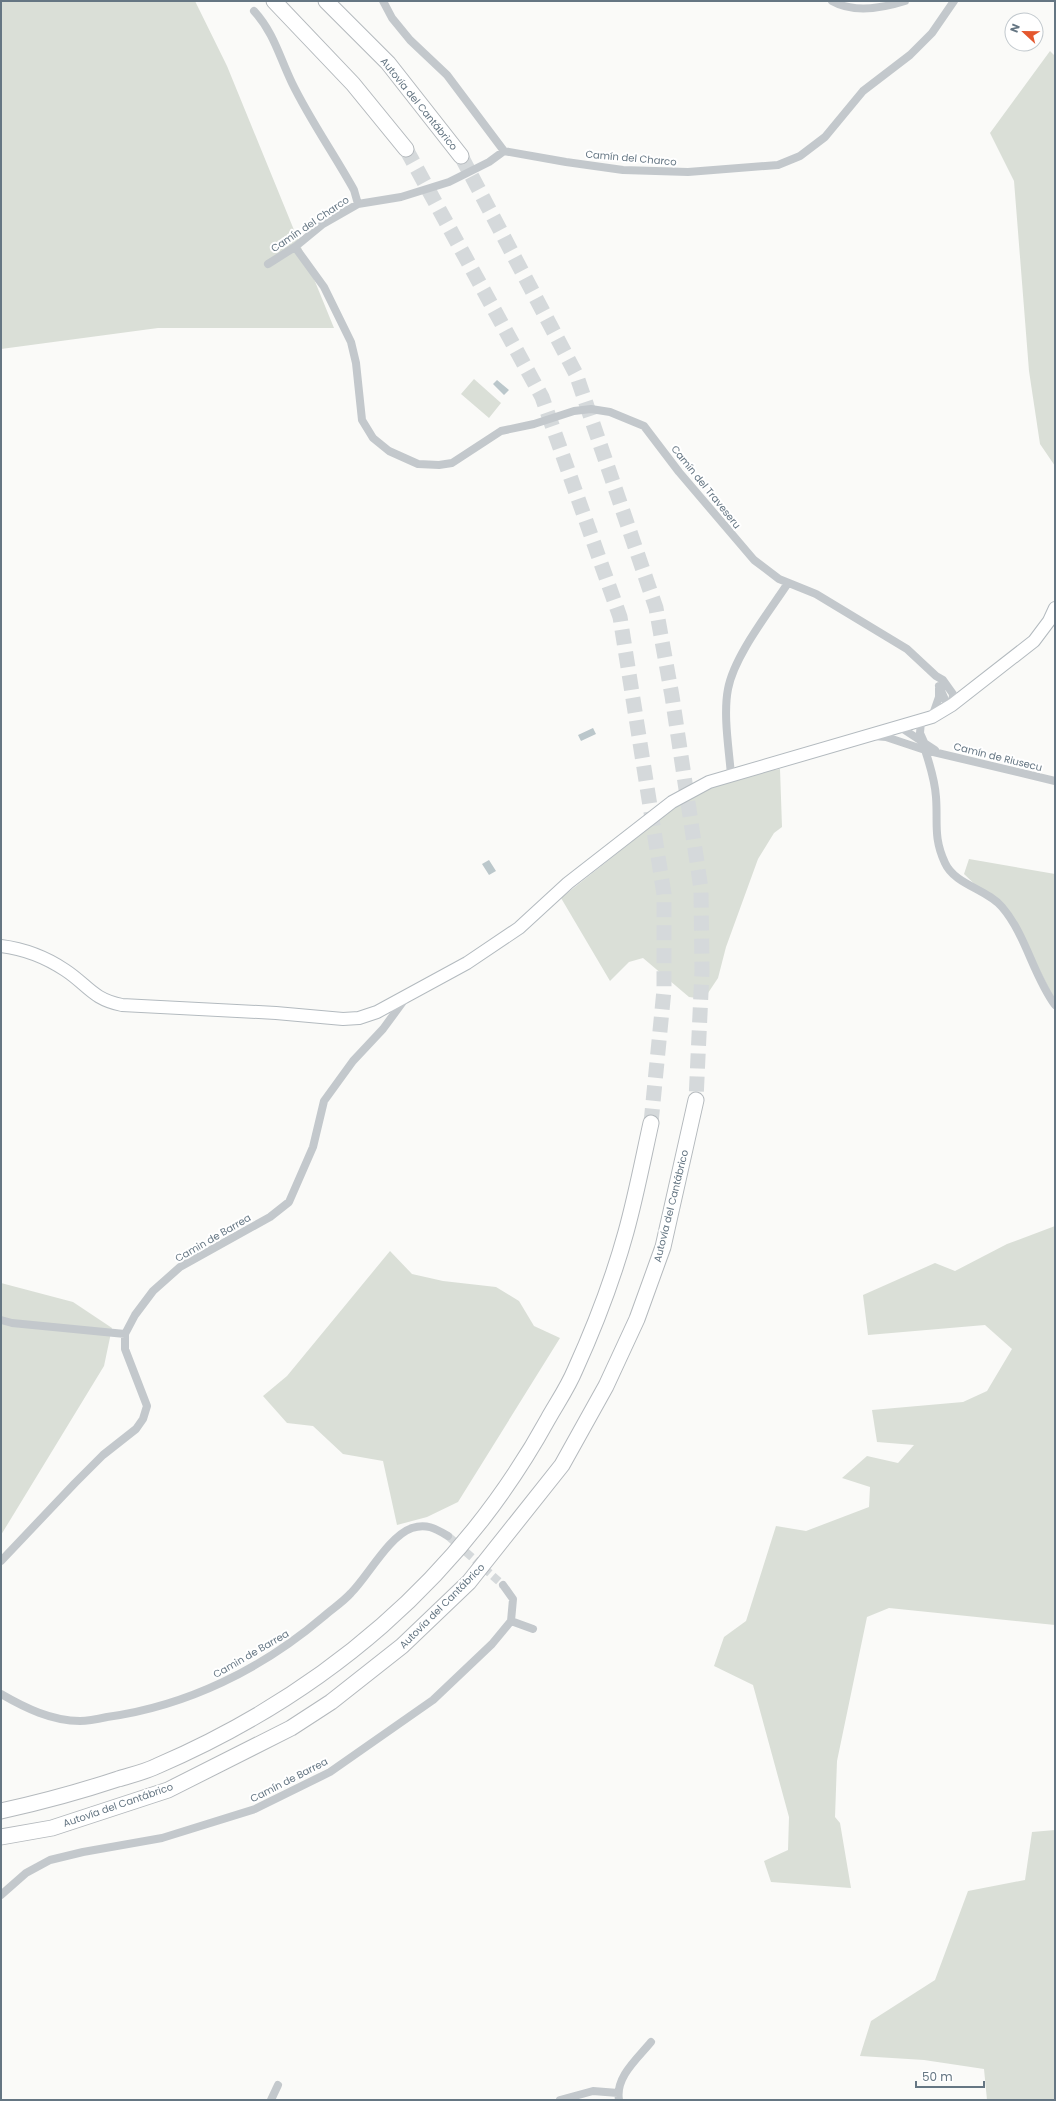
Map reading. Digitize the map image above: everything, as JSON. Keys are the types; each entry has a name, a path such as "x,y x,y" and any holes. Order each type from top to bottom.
{"highway":[{"path":"274,1 353,84 406,149"},
{"name":"Autovía del Cantábrico","path":"326,1 388,64 461,156"},
{"name":"Autovía del Cantábrico","path":"1,1837 52,1828 168,1790 284,1731 331,1702 402,1646 469,1582 562,1466 606,1386 637,1319 663,1247 696,1100"},
{"path":"1,1811 62,1798 155,1767 233,1729 313,1681 379,1629 444,1567 486,1516 533,1447 575,1372 602,1304 626,1233 651,1123"}],"street":[{"path":"383,1 392,18 410,40 446,75 504,151"},
{"path":"832,1 848,8 888,7 905,1"},
{"name":"Camín del Charco","path":"268,264 295,247 323,224 358,204 400,197 449,182 490,162 504,151 623,170 688,172 778,165 800,156 825,137 863,90 910,55 932,33 954,1"},
{"path":"254,11 272,34 293,84 354,190 358,204"},
{"name":"Camín del Traveseru","path":"295,247 324,288 351,342 356,362 362,420 373,438 389,451 418,464 439,465 452,462 501,431 534,424 574,411 591,409 610,412 644,426 679,472 754,560 766,571 788,583 816,594 877,629 907,649 936,676 944,680 953,694 952,705"},
{"path":"731,775 726,707 728,689 740,659 788,583"},
{"path":"1,946 33,952 66,970 105,1002 122,1005 276,1013 343,1019 359,1018 378,1012 466,963 519,928 568,883 672,802 709,782 926,719 952,705 1034,641 1043,631 1055,608"},
{"path":"936,676 946,702 952,705"},
{"path":"939,686 939,698 926,719 920,733 936,795 935,825 937,838 946,864 965,882 990,895 1002,907 1017,928 1037,974 1055,1006"},
{"path":"900,727 900,735 910,745"},
{"name":"Camín de Riusecu","path":"900,727 924,746 937,752 1055,781"},
{"name":"Camín de Riusecu","path":"871,735 886,737 910,745 924,746"},
{"name":"Camin de Barrea","path":"125,1334 135,1314 153,1291 180,1267 270,1217 289,1202 313,1147 324,1101 353,1061 382,1029 407,997"},
{"path":"1,1320 12,1323 125,1334 125,1350 147,1406 143,1419 136,1429 103,1455 1,1561"},
{"name":"Camin de Barrea","path":"1,1694 19,1705 48,1716 80,1721 133,1714 186,1699 237,1675 300,1637 351,1594 388,1545 411,1528 428,1525 448,1536"},
{"path":"503,1585 512,1599 511,1621 533,1629"},
{"name":"Camín de Barrea","path":"1,1895 26,1873 50,1860 83,1852 162,1838 255,1809 330,1772 433,1700 492,1644 511,1621"},
{"path":"560,2100 593,2092 619,2096 627,2072 651,2042"},
{"path":"271,2100 278,2085"}],"shaded area":[{"path":"1,1 195,1 227,66 334,328 158,328 1,349"},
{"path":"1050,51 1055,56 1055,466 1040,444 1029,371 1014,181 990,133"},
{"path":"474,379 501,403 489,418 461,394"},
{"path":"497,380 509,390 504,395 493,384"},
{"path":"593,728 596,734 581,741 578,735"},
{"path":"780,769 782,827 774,833 758,859 726,947 718,978 704,999 689,997 643,958 629,962 610,981 561,898 678,805 717,785 761,772"},
{"path":"969,859 1055,874 1055,1001 1018,926 964,874"},
{"path":"489,860 496,871 489,875 482,864"},
{"path":"1055,1226 1055,1625 889,1608 867,1617 837,1761 835,1817 840,1823 851,1888 771,1882 764,1861 788,1850 789,1817 753,1685 714,1666 724,1637 746,1621 776,1526 806,1531 869,1507 870,1487 842,1478 867,1456 898,1463 914,1445 877,1442 872,1410 963,1402 987,1391 1012,1349 985,1325 868,1335 863,1295 935,1263 955,1271 1007,1244"},
{"path":"390,1251 412,1274 443,1281 496,1287 519,1301 534,1326 560,1338 458,1502 427,1517 397,1525 383,1461 343,1454 313,1426 287,1423 263,1396 287,1376"},
{"path":"1,1283 73,1302 112,1328 104,1366 1,1535"},
{"path":"1055,1830 1055,2100 987,2100 984,2069 924,2060 860,2056 871,2021 935,1980 968,1891 1025,1880 1032,1832"}],"tunnel":[{"path":"406,149 542,397 620,617 664,894 664,990 651,1123"},
{"path":"461,156 576,374 656,608 672,696 701,889 702,971 696,1100"},
{"path":"448,1536 503,1585"}]}
